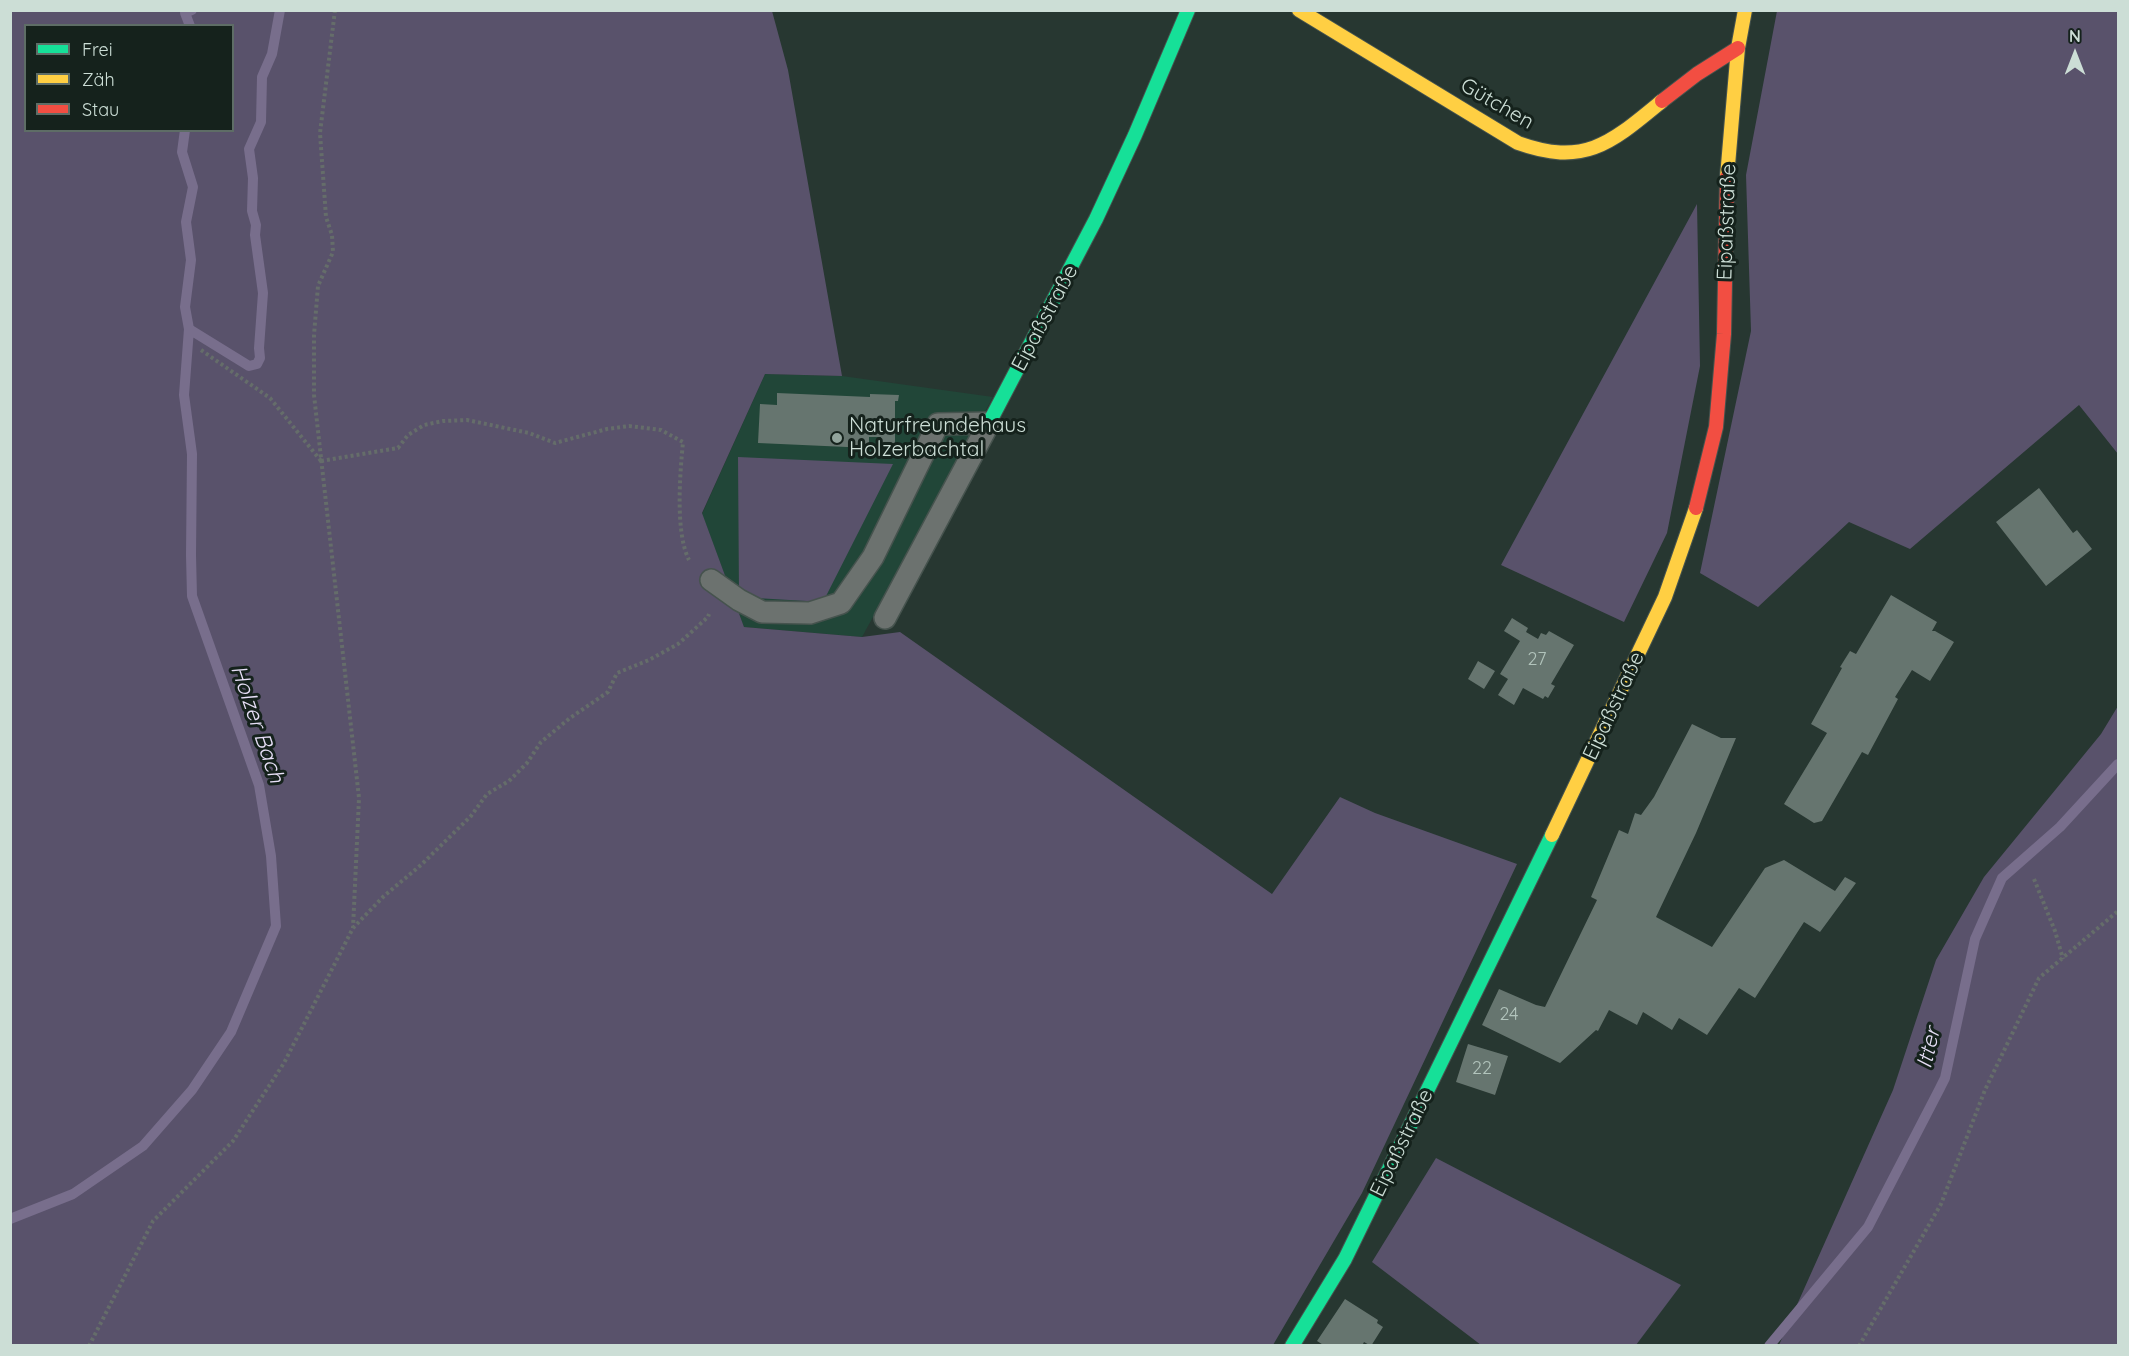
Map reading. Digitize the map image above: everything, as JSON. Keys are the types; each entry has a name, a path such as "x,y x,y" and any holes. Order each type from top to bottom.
{"street":[{"name":"Eipaßstraße","path":"989,423 1096,219 1135,135 1188,10"},
{"name":"Gütchen","path":"1299,10 1518,143 1554,154 1578,153 1617,135 1693,77 1738,48"},
{"name":"Eipaßstraße","path":"1292,1346 1345,1259 1606,724 1665,597 1681,555 1701,491 1716,427 1724,334 1725,196 1738,48 1745,10"}],"lane":[{"path":"711,579 739,600 762,612 810,613 840,603 873,557 938,424 989,423"},
{"name":"Eipaßstraße","path":"885,618 989,423"}],"path":[{"path":"335,10 320,133 326,217 332,235 333,252 318,286 314,335 314,395 358,798 353,928"},
{"path":"201,350 270,398 321,461"},
{"path":"89,1346 153,1221 233,1141 284,1063 353,928 384,896 421,866 471,816 487,794 509,781 527,763 541,742 570,718 608,692 617,673 649,660 678,644 708,617 711,579 696,576 683,548 682,442 661,430 629,426 607,429 555,443 529,433 467,420 443,421 424,425 408,435 398,448 321,461"},
{"path":"2034,879 2055,931 2063,959"},
{"path":"1859,1346 1941,1204 1985,1090 2039,978 2118,911"}],"shaded area":[{"path":"10,11 772,11 788,70 842,376 765,374 702,513 744,627 862,637 900,632 1272,894 1340,797 1375,813 1517,864 1362,1193 1273,1345 11,1345"},
{"path":"1777,11 2118,11 2118,454 2079,405 1910,549 1849,522 1758,607 1700,573 1751,331 1746,175"},
{"path":"1697,204 1700,366 1667,533 1624,622 1501,565"},
{"path":"765,374 842,376 993,397 862,637 744,627 702,514"},
{"path":"738,457 893,464 823,602 739,597"},
{"path":"2118,706 2118,1345 1779,1345 1893,1090 1936,960 1984,877 2101,734"},
{"path":"1436,1158 1681,1285 1636,1345 1481,1345 1372,1262"}],"building":[{"path":"777,393 870,397 870,394 899,395 898,401 895,401 895,446 880,446 881,437 869,437 869,448 758,443 760,404 777,405"},
{"path":"2039,488 2073,533 2077,530 2092,549 2046,586 1996,522"},
{"path":"1891,595 1937,622 1932,631 1954,642 1930,681 1912,670 1895,697 1898,699 1868,755 1862,752 1822,821 1814,823 1784,804 1827,733 1811,724 1842,668 1840,667 1850,651 1856,654"},
{"path":"1512,618 1528,628 1526,632 1538,639 1541,633 1546,635 1549,631 1574,645 1551,684 1555,686 1548,698 1545,696 1543,699 1523,688 1514,705 1498,695 1508,679 1500,674 1520,641 1504,631"},
{"path":"1478,661 1495,671 1484,689 1468,679"},
{"path":"1692,724 1721,738 1736,738 1696,833 1656,917 1712,947 1765,868 1784,860 1835,891 1845,877 1856,883 1820,932 1804,922 1755,998 1739,988 1707,1035 1679,1018 1672,1030 1643,1012 1637,1025 1609,1010 1598,1031 1596,1030 1560,1063 1482,1025 1499,989 1545,1007 1597,900 1591,897 1619,830 1628,834 1635,813 1641,815 1654,797"},
{"path":"1468,1044 1508,1056 1495,1095 1456,1082"},
{"path":"1345,1299 1378,1320 1377,1323 1383,1327 1371,1346 1364,1342 1362,1346 1325,1346 1317,1341"}],"waterway":[{"name":"Holzer Bach","path":"189,24 185,13 192,10"},
{"path":"189,329 249,366 257,364 260,358 263,293 255,235 256,225 252,211 253,178 249,149 261,122 262,77 272,54 280,10"},
{"name":"Holzer Bach","path":"10,1219 73,1194 143,1146 192,1090 231,1032 276,926 271,856 259,785 192,596 192,454 184,395 189,329 185,307 191,260 186,222 193,187 182,152 185,132"},
{"name":"Itter","path":"1769,1346 1868,1227 1945,1078 1975,939 2002,878 2060,827 2118,764"}],"traffic: fast":[{"path":"989,423 1096,219 1135,135 1188,10"},
{"path":"1292,1346 1345,1259 1552,835"}],"traffic: slow":[{"path":"1299,10 1518,143 1541,150 1562,152 1596,147 1627,129 1662,101"},
{"path":"1727,177 1738,48 1745,10"},
{"path":"1552,835 1665,597 1696,508"}],"traffic: jam":[{"path":"1662,101 1697,74 1738,48"},
{"path":"1696,508 1716,427 1724,334 1727,177"}],"place":[{"name":"Naturfreundehaus Holzerbachtal","path":"837,438"}]}
